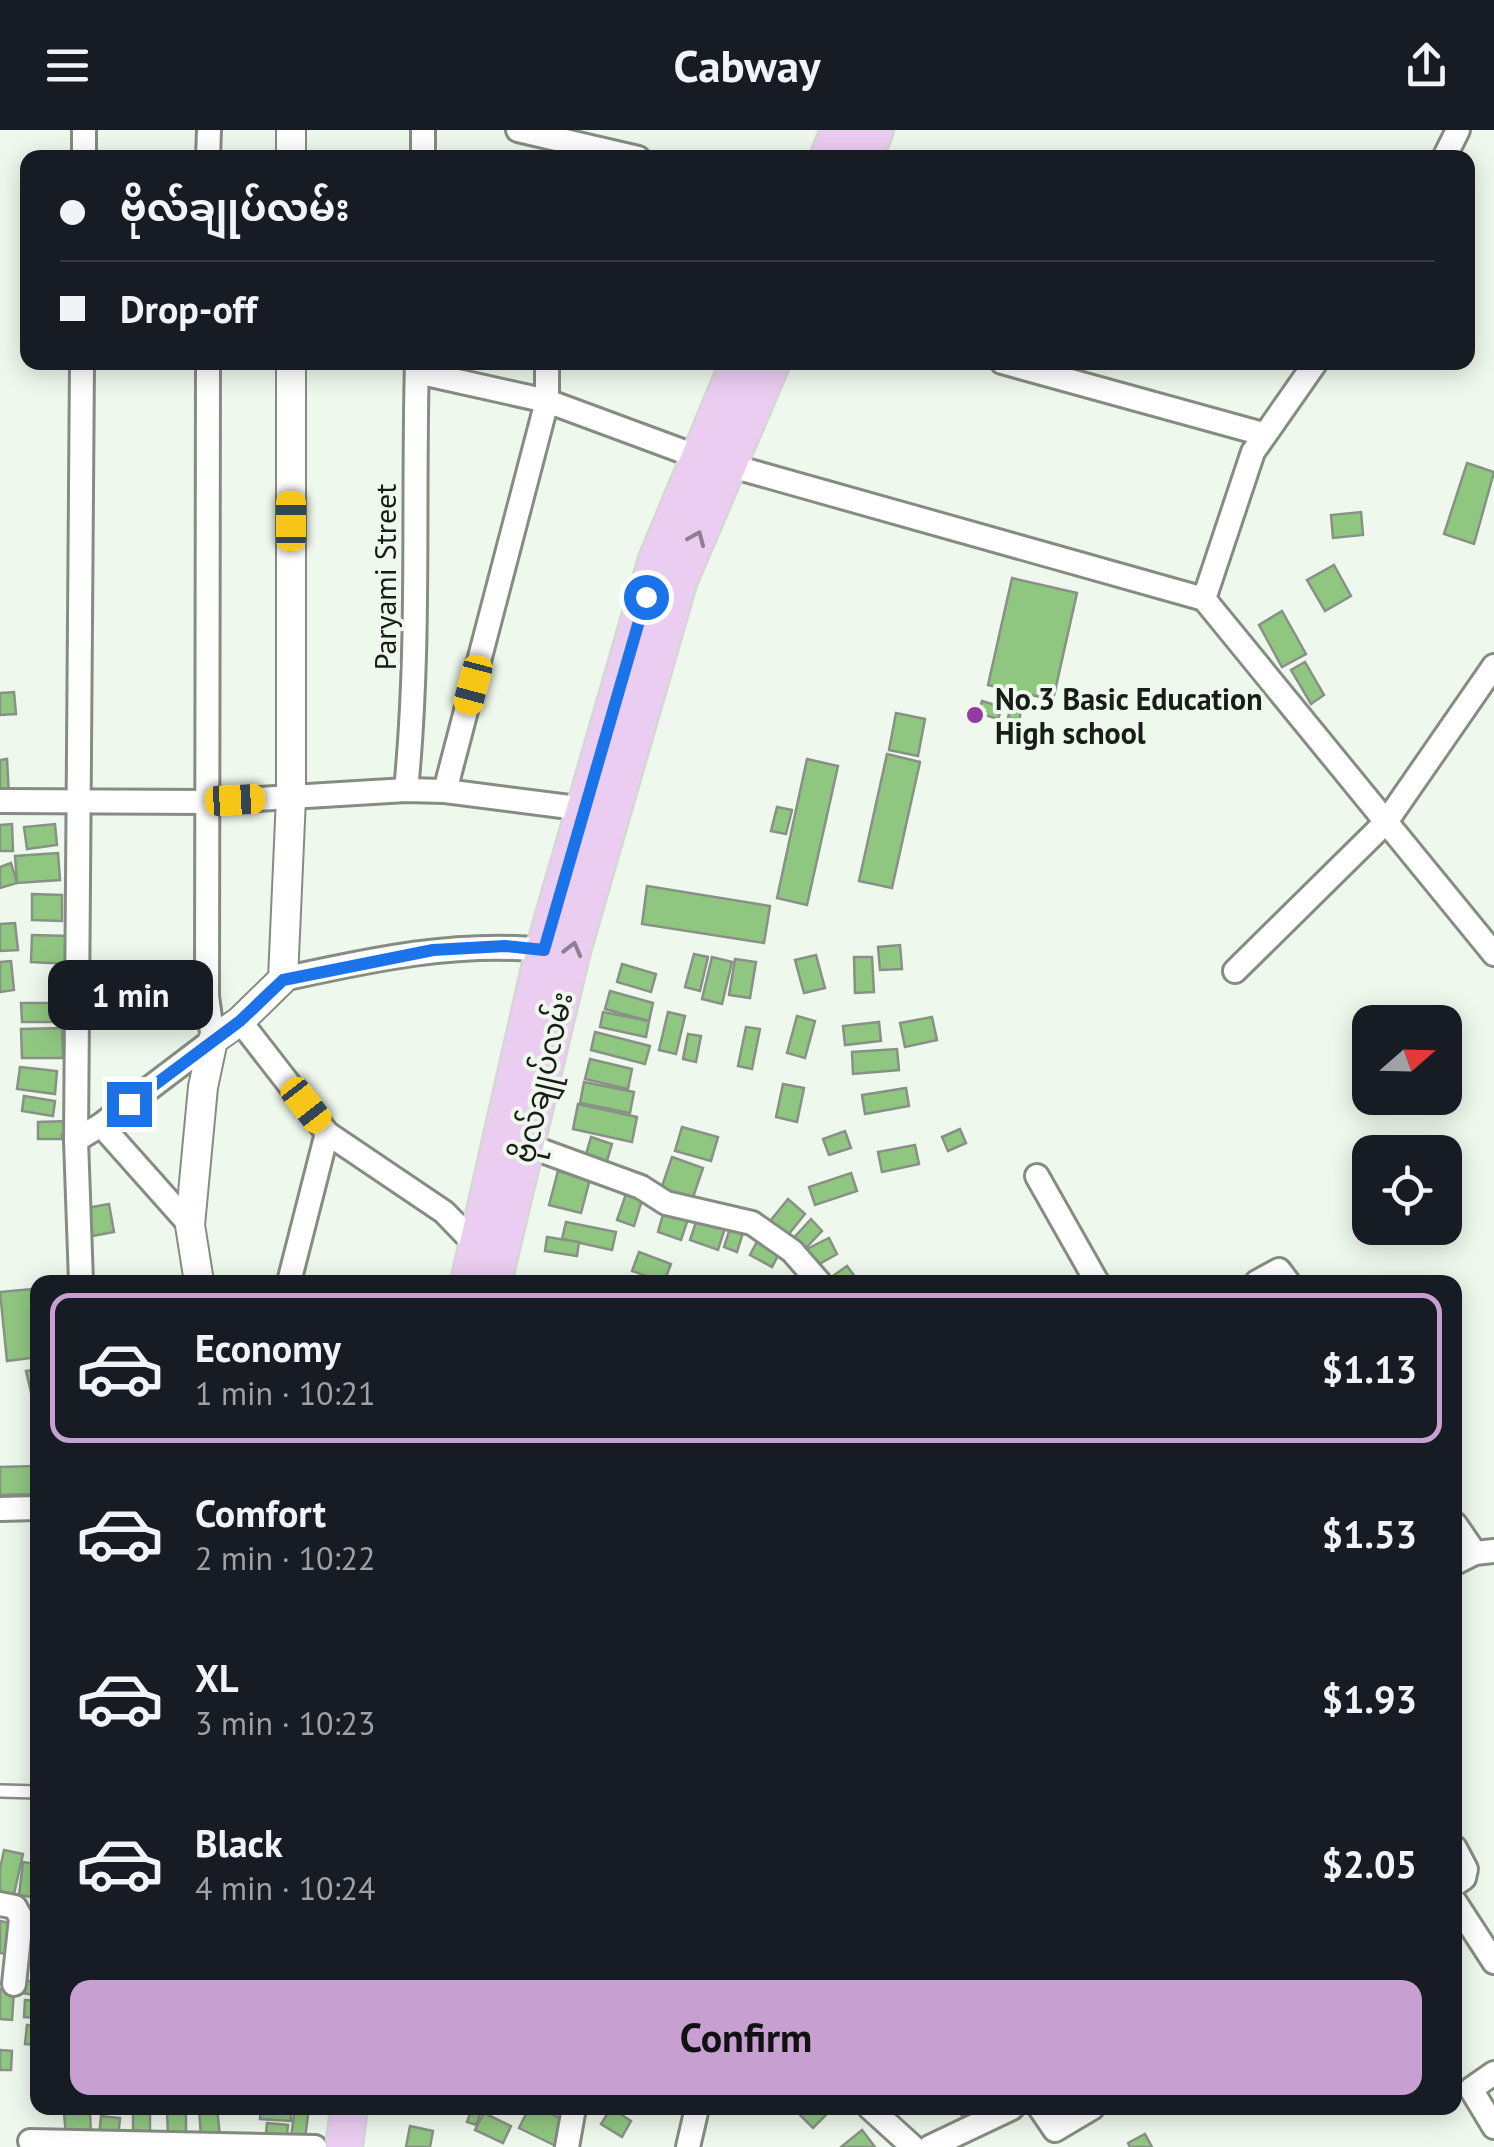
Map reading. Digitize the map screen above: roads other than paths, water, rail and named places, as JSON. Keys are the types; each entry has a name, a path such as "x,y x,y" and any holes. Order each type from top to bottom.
{"main road":[{"name":"ဗိုလ်ချုပ်လမ်း","path":"495,1275 572,951 714,462 737,370"},
{"name":"ဗိုလ်ချုပ်လမ်း","path":"471,1275 544,950 656,562 767,370"},
{"path":"344,2147 349,2115"}],"street":[{"path":"518,130 551,147"},
{"path":"81,1275 76,1140 82,370"},
{"path":"198,1275 190,1225 203,1087 213,1040 207,996 208,370"},
{"path":"283,980 290,798 291,370"},
{"name":"Paryami Street","path":"406,790 414,712 417,370"},
{"path":"428,370 546,401 714,462 1204,599 1494,954"},
{"path":"445,792 546,401 547,370"},
{"path":"1031,370 1264,434"},
{"path":"1204,599 1253,452 1310,370"},
{"path":"1235,971 1386,822 1494,666"},
{"path":"0,801 208,802 406,790 585,809"},
{"path":"76,1140 101,1126 240,1021 283,980 433,950 505,946 544,950"},
{"path":"240,1021 327,1133 444,1212 477,1246"},
{"path":"101,1126 190,1225"},
{"path":"291,1275 327,1133"},
{"path":"526,1145 640,1187 666,1203 752,1223 792,1251 813,1275"},
{"path":"1036,1176 1093,1275"},
{"path":"0,1508 30,1508"},
{"path":"0,1904 15,1907 20,1918 14,1984"},
{"path":"1462,1913 1494,1962"},
{"path":"1494,2073 1463,2093 1494,2127"},
{"path":"567,2147 573,2115"},
{"path":"688,2147 695,2115"},
{"path":"878,2115 913,2147"},
{"path":"930,2147 997,2115"},
{"path":"1044,2115 1059,2139 1085,2115"},
{"path":"30,2140 315,2147"}],"lane":[{"path":"0,1791 30,1792"}],"place":[{"name":"No.3 Basic Education High school","path":"975,715"}]}
